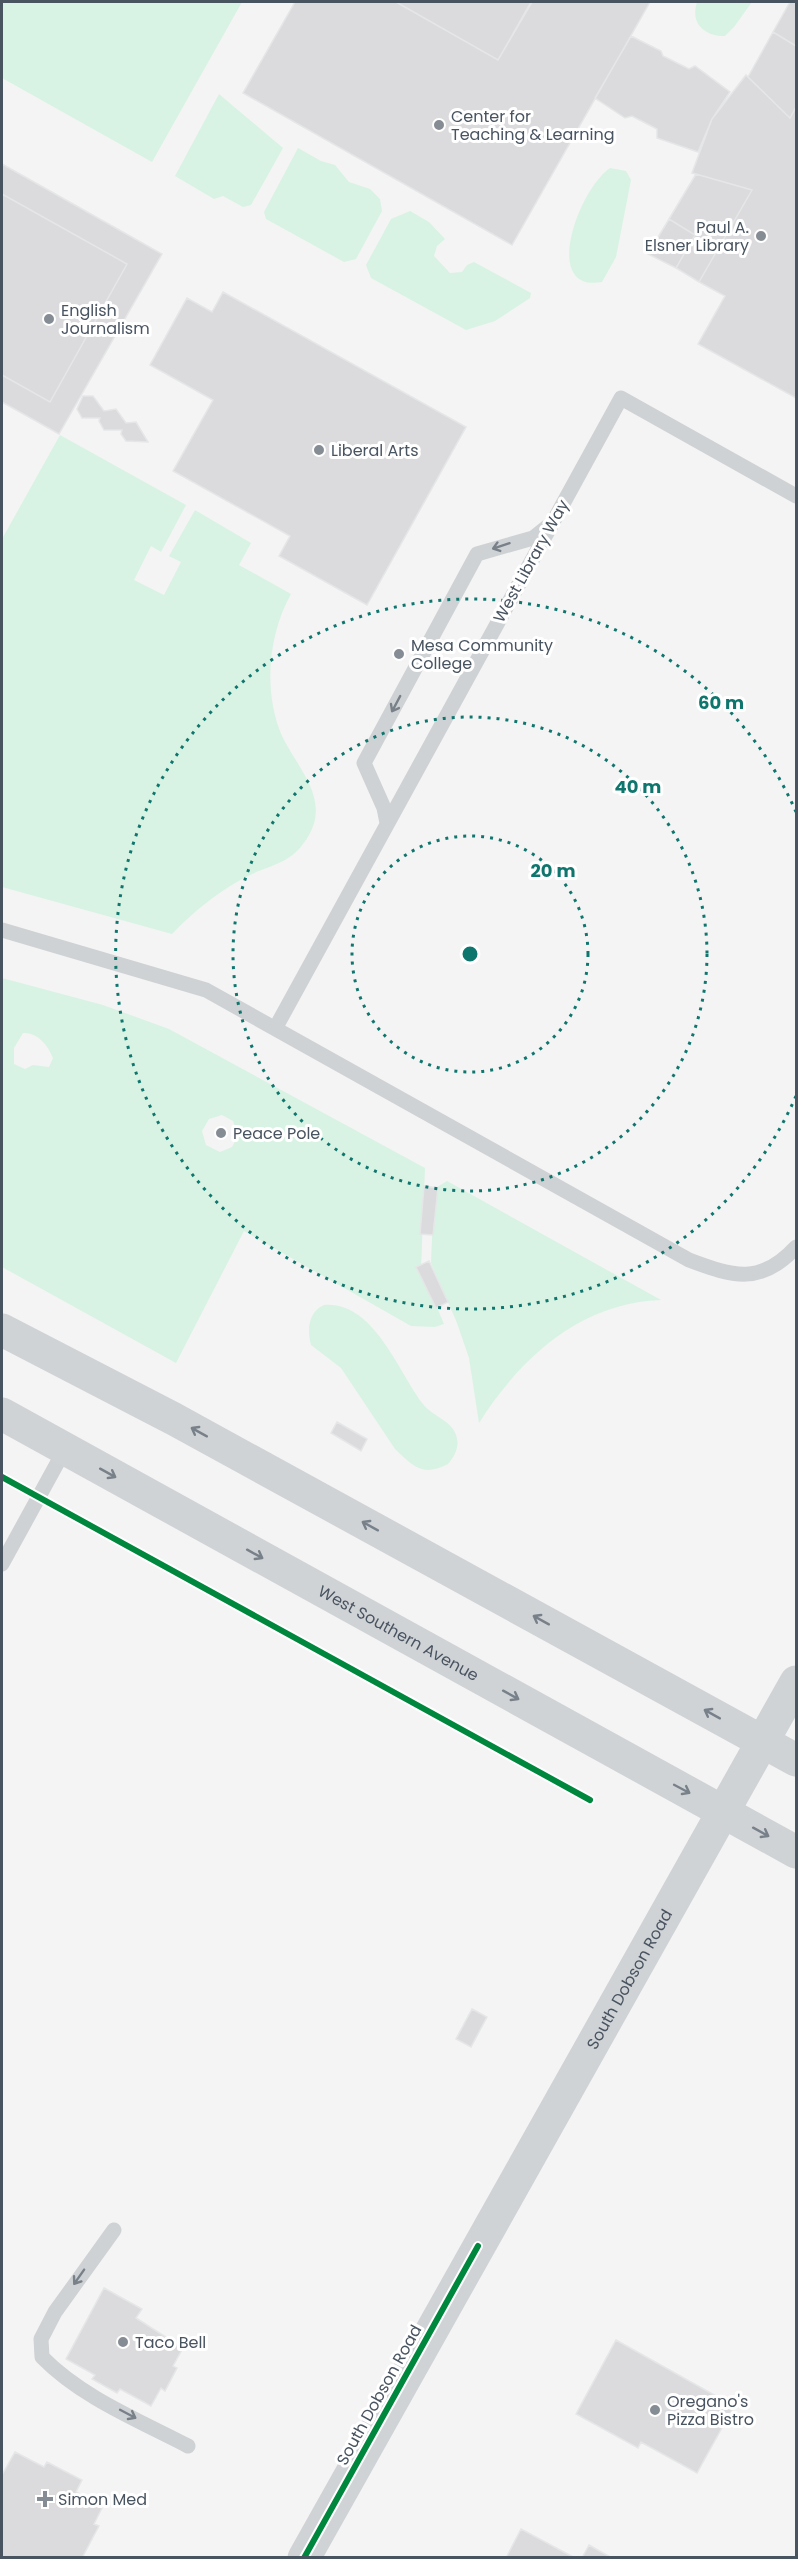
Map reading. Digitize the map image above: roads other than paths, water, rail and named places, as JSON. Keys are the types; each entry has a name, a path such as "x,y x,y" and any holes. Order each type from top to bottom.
{"main road":[{"path":"2,1330 174,1419 796,1760"},
{"path":"2,1347 64,1363"},
{"name":"West Southern Avenue","path":"2,1414 796,1852"},
{"name":"South Dobson Road","path":"304,2558 796,1682"}],"lane":[{"name":"West Library Way","path":"276,1027 621,398 796,496"},
{"path":"387,823 364,763 472,564 477,555 508,543 533,538 553,522"},
{"path":"2,930 207,990 689,1260 722,1272 756,1276 781,1263 796,1247"},
{"path":"2,1564 65,1449"},
{"path":"114,2230 55,2312 42,2338 42,2357 57,2373 80,2388 188,2446"}],"place":[{"name":"Center for Teaching & Learning","path":"439,125"},
{"name":"Paul A. Elsner Library","path":"761,236"},
{"name":"English Journalism","path":"49,319"},
{"name":"Liberal Arts","path":"319,450"},
{"name":"Mesa Community College","path":"399,654"},
{"name":"Peace Pole","path":"221,1133"},
{"name":"Taco Bell","path":"123,2342"},
{"name":"Oregano's Pizza Bistro","path":"655,2410"},
{"name":"Simon Med","path":"45,2499"}]}
